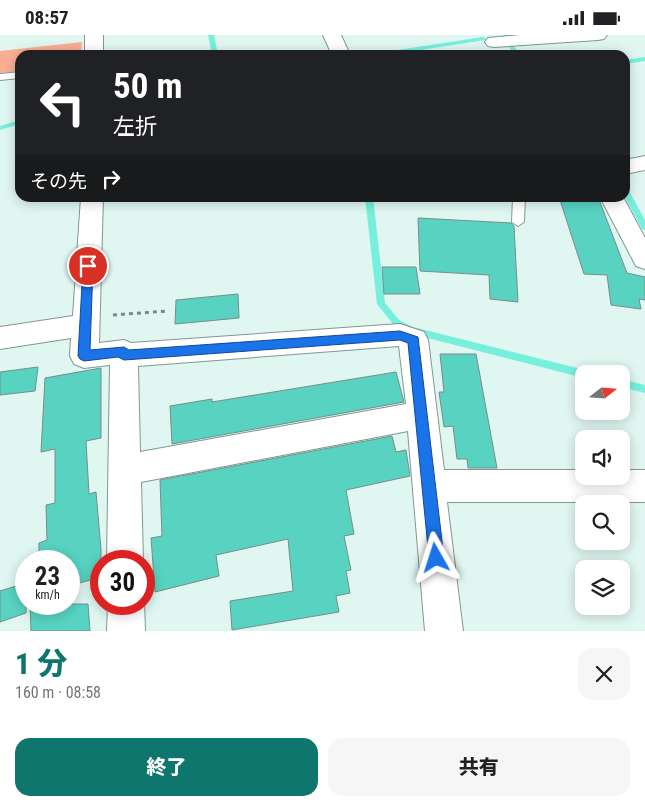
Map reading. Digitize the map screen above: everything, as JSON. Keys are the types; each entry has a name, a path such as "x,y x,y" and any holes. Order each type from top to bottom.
{"street":[{"path":"94,35 94,50"},
{"path":"332,35 339,50"},
{"path":"495,44 598,35"},
{"path":"630,166 645,163"},
{"path":"92,202 84,356 124,352 124,355 400,335 414,340 444,631"},
{"path":"614,202 645,260"},
{"path":"0,338 85,321"},
{"path":"124,355 125,550"},
{"path":"124,470 422,415"},
{"path":"429,486 645,487"},
{"path":"126,615 126,631"}],"lane":[{"path":"0,77 15,76"},
{"path":"518,222 519,202"}],"path":[{"path":"85,321 167,311"}],"shaded area":[{"path":"82,42 81,50 15,50 15,72 0,73 0,51"}],"building":[{"path":"561,202 600,202 627,273 645,277 645,300 639,299 641,309 611,305 607,275 584,274"},
{"path":"418,218 511,223 514,226 518,302 490,299 489,275 420,271"},
{"path":"382,267 416,267 420,294 384,294"},
{"path":"238,294 239,318 175,324 176,300"},
{"path":"440,354 476,354 497,468 468,468 467,459 457,459 453,426 444,427 439,392 444,392"},
{"path":"38,367 35,391 0,395 0,372"},
{"path":"101,368 101,438 86,441 89,494 96,492 101,550 90,550 90,580 80,583 80,550 39,550 39,543 47,540 46,505 55,503 55,449 41,452 45,378"},
{"path":"396,372 404,402 172,444 170,406 212,399 212,402"},
{"path":"392,436 396,452 406,450 410,476 346,490 354,534 344,536 351,570 346,571 350,593 336,596 339,612 232,630 230,601 293,591 288,539 216,555 219,576 155,592 155,550 152,550 151,538 162,536 160,480"},
{"path":"15,586 15,615 20,615 0,622 0,591"},
{"path":"80,604 88,604 90,631 31,631 30,615 80,615"}],"waterway":[{"path":"211,35 214,50"},
{"path":"505,36 517,35"},
{"path":"411,50 483,39"},
{"path":"511,46 514,50"},
{"path":"630,61 645,59"},
{"path":"0,128 15,124"},
{"path":"630,200 645,227"},
{"path":"370,202 381,304 396,322 412,330"},
{"path":"414,330 575,371"},
{"path":"630,385 645,389"}],"route":[{"path":"88,266 84,356 124,352 124,355 400,335 414,340 436,558"}]}
